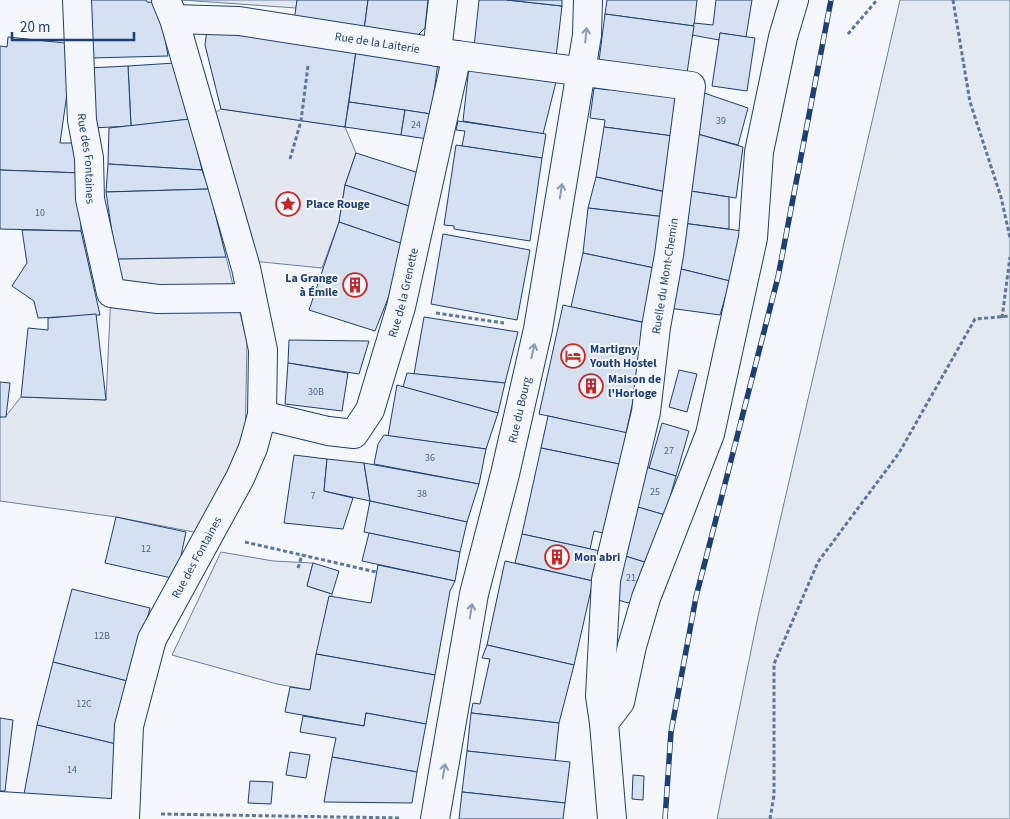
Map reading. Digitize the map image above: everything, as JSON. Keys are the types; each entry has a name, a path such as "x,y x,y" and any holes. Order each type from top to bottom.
{"street":[{"name":"Rue des Fontaines","path":"77,0 82,120 89,158 90,199 111,293 158,299 252,298"},
{"name":"Rue de la Grenette","path":"262,415 328,431 354,434 370,410 401,308 447,53 443,0"},
{"name":"Rue du Bourg","path":"435,819 474,594 506,474 538,328 587,35 588,0"},
{"path":"604,723 620,702 632,646 646,598 710,434 753,238 758,152 783,37 794,0"},
{"name":"Rue des Fontaines","path":"125,816 129,726 152,639 253,448 262,415 264,350 246,266 170,9"},
{"name":"Rue de la Laiterie","path":"170,9 240,10 312,31 447,53 581,70"},
{"name":"Ruelle du Mont-Chemin","path":"581,70 691,86 669,255 656,326 646,412 606,580 600,696 612,819"},
{"path":"0,806 125,816"}],"path":[{"path":"848,34 877,0"},
{"path":"953,0 970,102 1001,197 1010,238"},
{"path":"290,159 301,121 312,31"},
{"path":"1002,318 1010,258"},
{"path":"401,308 538,328"},
{"path":"770,819 774,795 774,664 818,562 899,453 975,319 1010,316"},
{"path":"210,532 376,572"},
{"path":"298,568 302,555"},
{"path":"125,816 380,817 405,819"}],"shaded area":[{"path":"182,0 297,0 296,8"},
{"path":"900,0 1010,0 1010,819 717,819 758,616"},
{"name":"Place Rouge","path":"221,109 345,127 356,153 345,185 339,222 322,268 252,261 207,118"},
{"path":"226,257 247,341 245,444 204,534 116,517 0,501 0,417 6,416 21,397 106,400 111,293 116,259"},
{"path":"221,552 273,561 313,563 307,586 332,594 332,597 329,597 310,690 277,684 172,655"}],"building":[{"path":"90,0 146,0 147,2 159,3 168,56 91,58"},
{"path":"297,0 368,0 364,30 294,21"},
{"path":"368,0 428,0 425,28 417,36 364,30"},
{"path":"479,0 507,0 562,6 556,57 474,47"},
{"path":"507,0 562,0 562,6"},
{"path":"607,0 697,0 694,26 605,14"},
{"path":"716,0 752,0 746,37 720,33 719,40 692,35 694,23 713,25"},
{"path":"605,14 694,26 687,73 599,61"},
{"path":"207,29 356,51 345,127 221,109 205,45"},
{"path":"720,33 755,38 747,91 712,86"},
{"path":"8,37 74,44 60,143 80,143 81,173 0,170 0,46 7,47"},
{"path":"356,51 438,63 431,114 349,102"},
{"path":"175,63 190,119 131,126 128,66"},
{"path":"128,66 131,126 92,128 88,68"},
{"path":"469,67 556,82 543,134 463,121"},
{"path":"610,85 679,96 673,136 604,127 605,120 590,118 594,88 609,90"},
{"path":"704,93 748,108 738,145 694,133"},
{"path":"349,102 405,110 401,135 345,127"},
{"path":"405,110 431,114 427,139 401,135"},
{"path":"190,119 202,170 108,164 109,128"},
{"path":"458,121 546,134 542,158 462,146 465,131 456,130"},
{"path":"604,127 673,136 667,192 596,177"},
{"path":"694,133 743,147 736,198 684,190"},
{"path":"456,145 542,158 530,241 454,229 454,226 444,225"},
{"path":"356,153 422,174 412,207 345,185"},
{"path":"108,164 202,170 209,189 106,192"},
{"path":"0,170 81,173 81,231 0,229"},
{"path":"596,177 670,193 666,217 588,208"},
{"path":"345,185 412,207 402,244 339,222"},
{"path":"209,189 226,257 116,259 106,192"},
{"path":"684,190 729,197 729,229 682,223"},
{"path":"588,208 666,217 659,269 583,253"},
{"name":"La Grange à Émile","path":"339,222 409,246 375,331 309,310"},
{"path":"682,223 742,231 730,281 677,268"},
{"path":"22,230 81,231 100,315 38,318 34,301 12,286 27,263"},
{"path":"443,234 530,250 517,320 431,304"},
{"path":"583,253 659,269 647,323 571,307"},
{"path":"677,268 730,281 720,315 669,308"},
{"name":"Maison de l'Horloge","path":"563,305 650,324 626,433 539,414"},
{"path":"96,314 106,400 21,397 28,328 48,330 48,318"},
{"path":"424,317 518,332 505,383 414,374"},
{"path":"289,340 369,341 359,374 288,363"},
{"path":"288,363 348,373 342,411 285,404"},
{"path":"679,370 697,374 687,412 669,407"},
{"path":"407,373 505,383 498,413 403,387"},
{"path":"0,382 10,383 6,417 0,417"},
{"path":"397,385 498,413 486,449 388,436"},
{"path":"548,416 633,434 624,465 541,448"},
{"path":"662,423 689,431 676,476 649,468"},
{"path":"384,435 486,449 479,484 374,464 378,444"},
{"path":"541,448 624,465 608,534 594,531 590,549 522,534"},
{"path":"294,455 327,459 324,491 353,498 343,529 284,523"},
{"path":"327,459 364,463 370,501 324,491"},
{"path":"364,463 479,484 467,522 370,501"},
{"path":"646,467 676,476 665,515 634,506"},
{"path":"370,501 467,522 460,552 364,532"},
{"path":"638,507 665,515 651,564 625,556"},
{"path":"116,517 186,532 176,579 105,563"},
{"path":"369,533 460,552 455,581 362,561"},
{"name":"Mon abri","path":"522,534 600,551 593,581 515,563"},
{"path":"625,556 651,564 643,591 628,603 609,597"},
{"path":"505,561 593,581 574,665 487,645"},
{"path":"313,563 339,571 332,594 307,586"},
{"path":"378,565 455,581 450,591 435,675 316,654 329,596 371,603"},
{"path":"72,589 150,608 131,682 53,662"},
{"path":"487,645 574,665 559,723 471,713 473,703 480,704 490,659 482,658"},
{"path":"316,654 435,675 426,724 366,713 364,726 285,712 290,687 310,690"},
{"path":"53,662 131,682 116,744 37,725"},
{"path":"366,713 426,724 417,772 332,757 336,738 300,732 303,716 364,726"},
{"path":"471,713 559,723 555,761 467,751"},
{"path":"0,718 13,720 5,791 0,791"},
{"path":"37,725 116,744 113,809 24,794"},
{"path":"467,751 570,762 565,803 462,792"},
{"path":"290,752 310,755 306,778 286,775"},
{"path":"332,757 417,772 412,803 324,802"},
{"path":"633,775 644,776 643,800 632,799"},
{"path":"250,781 273,782 271,804 248,803"},
{"path":"462,792 565,803 563,819 459,819"}],"railway":[{"path":"665,819 671,732 696,597 778,277 831,0"}],"place":[{"name":"Place Rouge","path":"288,204"},
{"name":"La Grange à Émile","path":"355,285"},
{"name":"Martigny Youth Hostel","path":"573,356"},
{"name":"Maison de l'Horloge","path":"591,386"},
{"name":"Mon abri","path":"557,557"}]}
